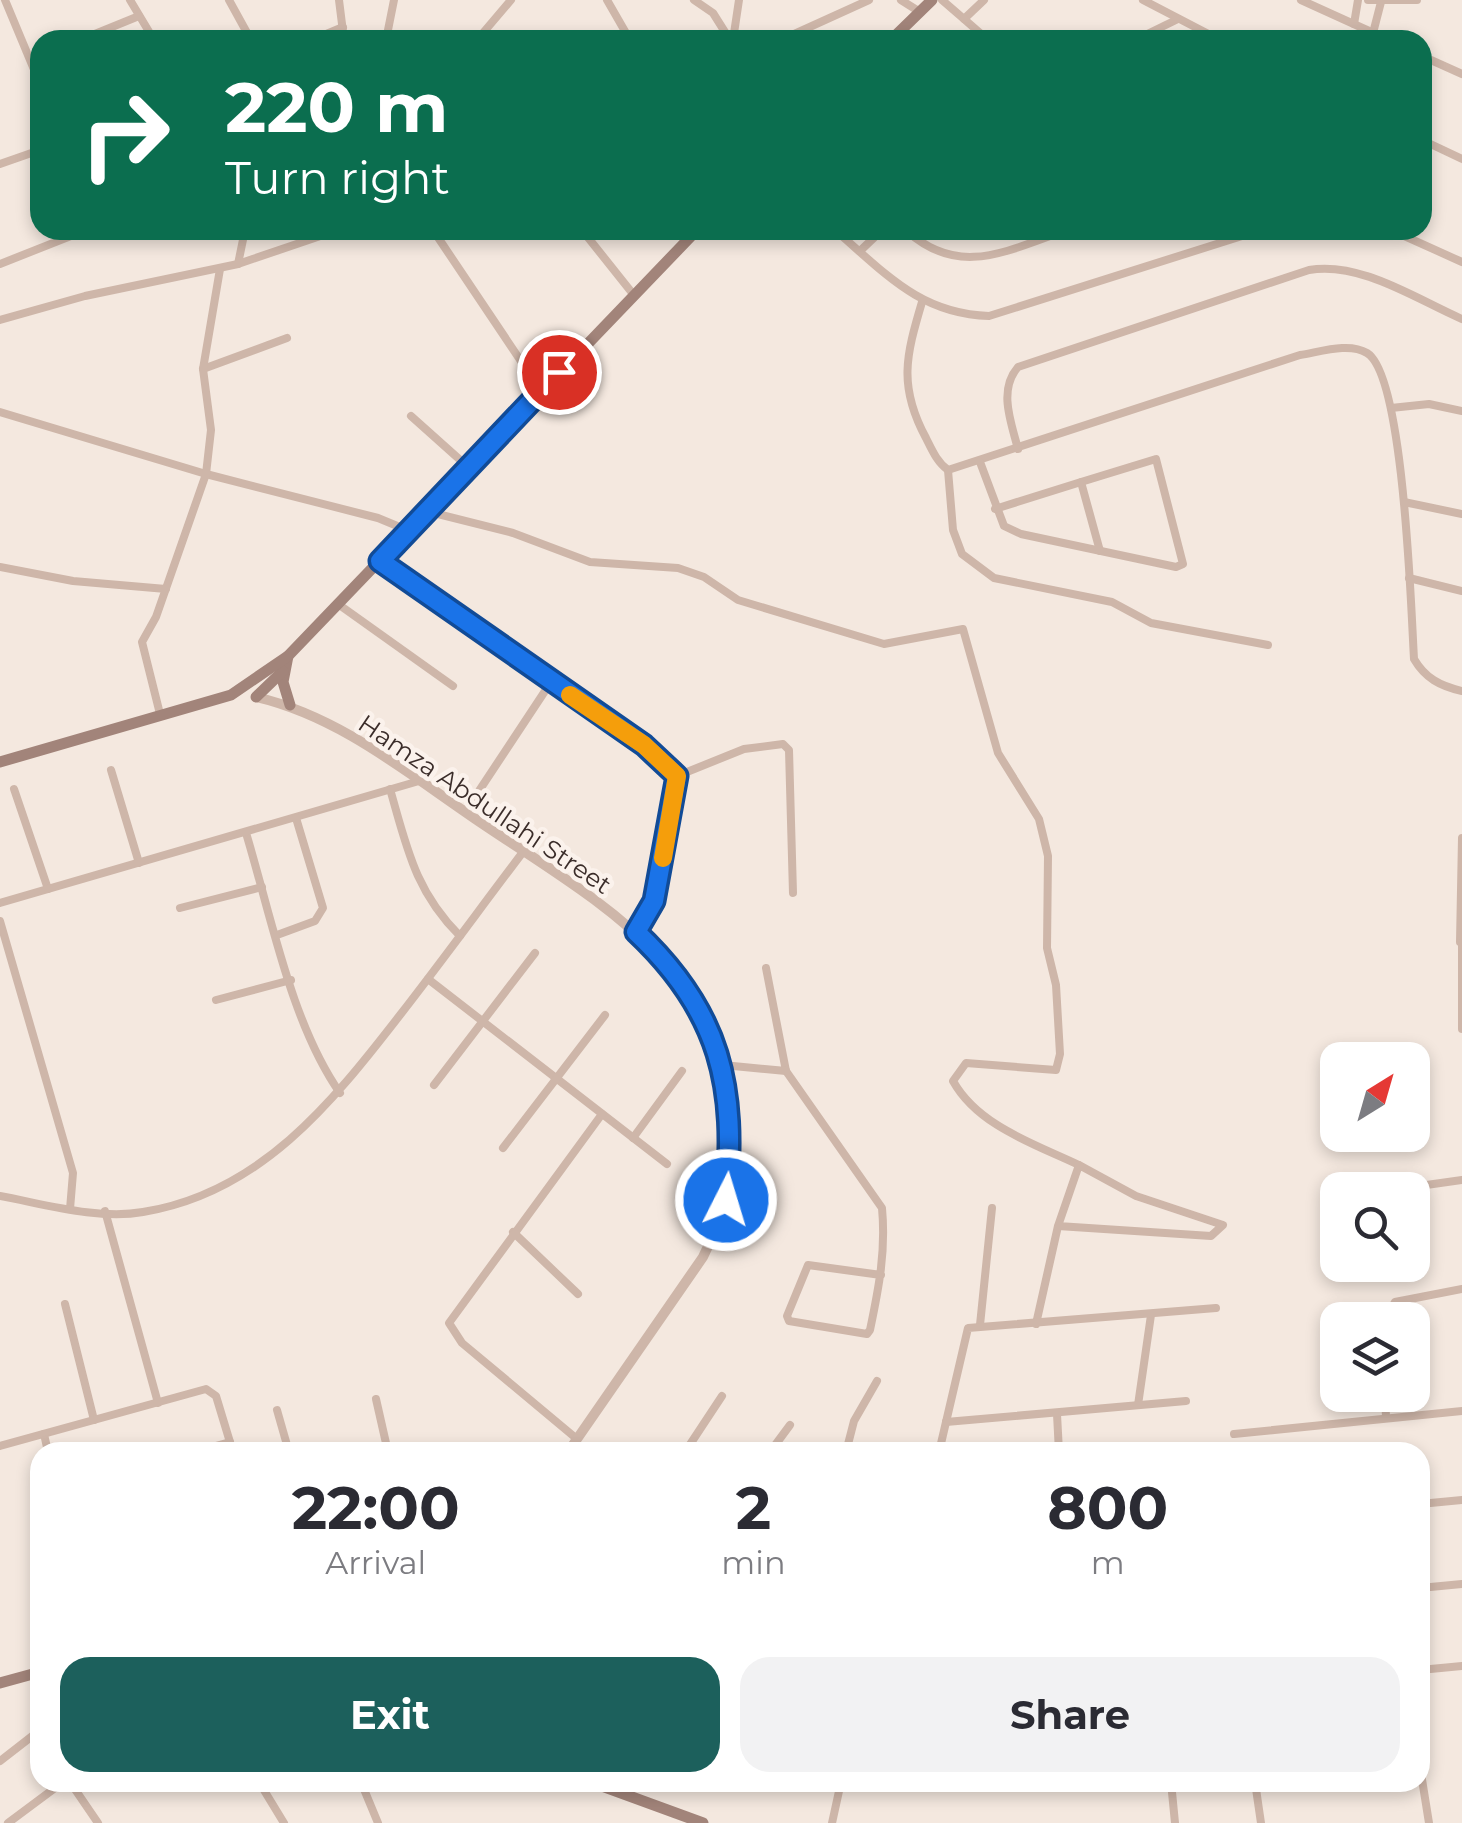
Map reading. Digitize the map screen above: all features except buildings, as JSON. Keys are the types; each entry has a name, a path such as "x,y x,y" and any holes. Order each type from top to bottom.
{"main road":[{"path":"901,30 932,0"},
{"path":"0,762 230,695 288,656 687,240"},
{"path":"288,656 284,671 290,705"},
{"path":"230,695 256,697 284,671"},
{"path":"256,697 257,678"},
{"path":"0,1683 30,1675"},
{"path":"619,1792 704,1823"}],"street":[{"path":"5,0 30,60"},
{"path":"130,0 148,30"},
{"path":"229,0 246,30"},
{"path":"338,0 343,30"},
{"path":"388,30 394,0"},
{"path":"486,30 511,0"},
{"path":"607,0 624,30"},
{"path":"694,0 713,13 725,30"},
{"path":"734,30 739,0"},
{"path":"803,30 869,0"},
{"path":"900,0 920,12"},
{"path":"946,4 958,0"},
{"path":"964,19 984,0"},
{"path":"1143,0 1200,30"},
{"path":"1302,0 1367,30"},
{"path":"1354,24 1358,0"},
{"path":"1368,0 1417,0"},
{"path":"1374,30 1380,2"},
{"path":"946,4 977,30"},
{"path":"105,30 139,16"},
{"path":"1155,30 1178,19"},
{"path":"334,30 343,26"},
{"path":"1432,60 1462,74"},
{"path":"1432,144 1462,158"},
{"path":"0,164 30,154"},
{"path":"0,264 61,240"},
{"path":"238,264 242,240"},
{"path":"0,320 122,288 220,269 309,240"},
{"path":"440,240 540,391"},
{"path":"590,240 633,294"},
{"path":"847,240 922,302 955,315 989,316 1230,240"},
{"path":"860,251 872,240"},
{"path":"917,240 952,258 985,258 1038,240"},
{"path":"1413,240 1462,262"},
{"path":"1018,449 1006,391 1008,378 1018,367 1309,270 1331,266 1355,272 1462,319"},
{"path":"160,714 142,651 206,474 211,430 203,369 220,269"},
{"path":"922,302 908,348 906,389 915,417 940,464 948,470 953,530 962,554 994,578 1112,602 1152,623 1268,645"},
{"path":"203,369 287,338"},
{"path":"948,470 1300,355 1353,348 1368,354 1382,367 1390,408 1404,502 1414,659 1422,673 1444,687 1462,691"},
{"path":"1390,408 1429,404 1462,411"},
{"path":"0,412 206,474 378,518 407,530"},
{"path":"411,416 468,467"},
{"path":"980,462 995,509 1004,526 1021,534 1176,568 1183,564 1156,459 995,509"},
{"path":"1081,482 1100,551"},
{"path":"1404,502 1462,514"},
{"path":"426,511 512,534 590,562 678,568 704,577 738,600 884,644 963,629 998,753 1039,819 1048,856 1047,948 1056,984 1060,1054 1056,1070 966,1064 952,1081 960,1095 998,1126 1136,1196 1223,1225 1212,1236 1058,1226"},
{"path":"380,561 644,745 677,776"},
{"path":"0,567 73,581 166,589"},
{"path":"1409,578 1462,591"},
{"path":"338,604 453,686"},
{"path":"465,812 551,682"},
{"name":"Hamza Abdullahi Street","path":"256,697 290,705 369,746 636,932 682,980 704,1015 723,1064 730,1152 726,1200 717,1230 703,1257 575,1442"},
{"path":"677,776 744,749 783,744 789,750 793,893"},
{"path":"111,770 138,864"},
{"path":"636,932 654,901 677,776"},
{"path":"0,903 419,780"},
{"path":"14,788 48,889"},
{"path":"390,790 417,881 435,911 460,936"},
{"path":"277,935 316,921 323,908 296,818"},
{"path":"246,833 320,1065 340,1092"},
{"path":"1462,838 1462,1029"},
{"path":"0,1196 70,1209 138,1214 195,1201 270,1159 340,1092 523,852"},
{"path":"180,908 262,887"},
{"path":"0,921 73,1173 70,1209"},
{"path":"434,1084 535,952"},
{"path":"766,968 786,1072 882,1208 881,1275 866,1334 789,1322 786,1316 808,1265 881,1275"},
{"path":"216,1000 291,980"},
{"path":"428,980 667,1164"},
{"path":"504,1148 605,1015"},
{"path":"723,1064 786,1072"},
{"path":"634,1138 682,1072"},
{"path":"577,1439 462,1343 449,1324 602,1114"},
{"path":"1036,1324 1058,1226 1079,1165"},
{"path":"1430,1185 1462,1180"},
{"path":"980,1325 992,1208"},
{"path":"105,1211 158,1403"},
{"path":"513,1232 578,1294"},
{"path":"1395,1302 1462,1289"},
{"path":"65,1304 94,1420"},
{"path":"941,1442 964,1334 980,1325 1151,1316 1216,1308"},
{"path":"1138,1405 1151,1316"},
{"path":"849,1442 854,1421 877,1381"},
{"path":"0,1446 212,1391 229,1442"},
{"path":"692,1442 722,1396"},
{"path":"376,1399 386,1442"},
{"path":"946,1422 1186,1401"},
{"path":"277,1410 286,1442"},
{"path":"1234,1434 1462,1411"},
{"path":"1386,1412 1386,1418"},
{"path":"1057,1414 1058,1442"},
{"path":"777,1442 790,1424"},
{"path":"44,1434 46,1442"},
{"path":"1430,1503 1462,1500"},
{"path":"1430,1587 1462,1584"},
{"path":"1430,1669 1462,1666"},
{"path":"0,1761 30,1741"},
{"path":"8,1823 49,1792"},
{"path":"77,1792 98,1823"},
{"path":"265,1792 284,1823"},
{"path":"365,1792 378,1823"},
{"path":"832,1823 839,1792"},
{"path":"1173,1792 1175,1823"},
{"path":"1256,1792 1261,1823"},
{"path":"1424,1792 1430,1823"}],"slow traffic":[{"path":"570,695 644,745 677,776 663,858"}],"route":[{"path":"559,372 380,561 644,745 677,776 657,890 636,932 670,963 682,980 704,1015 723,1064 730,1128 726,1200"}]}
